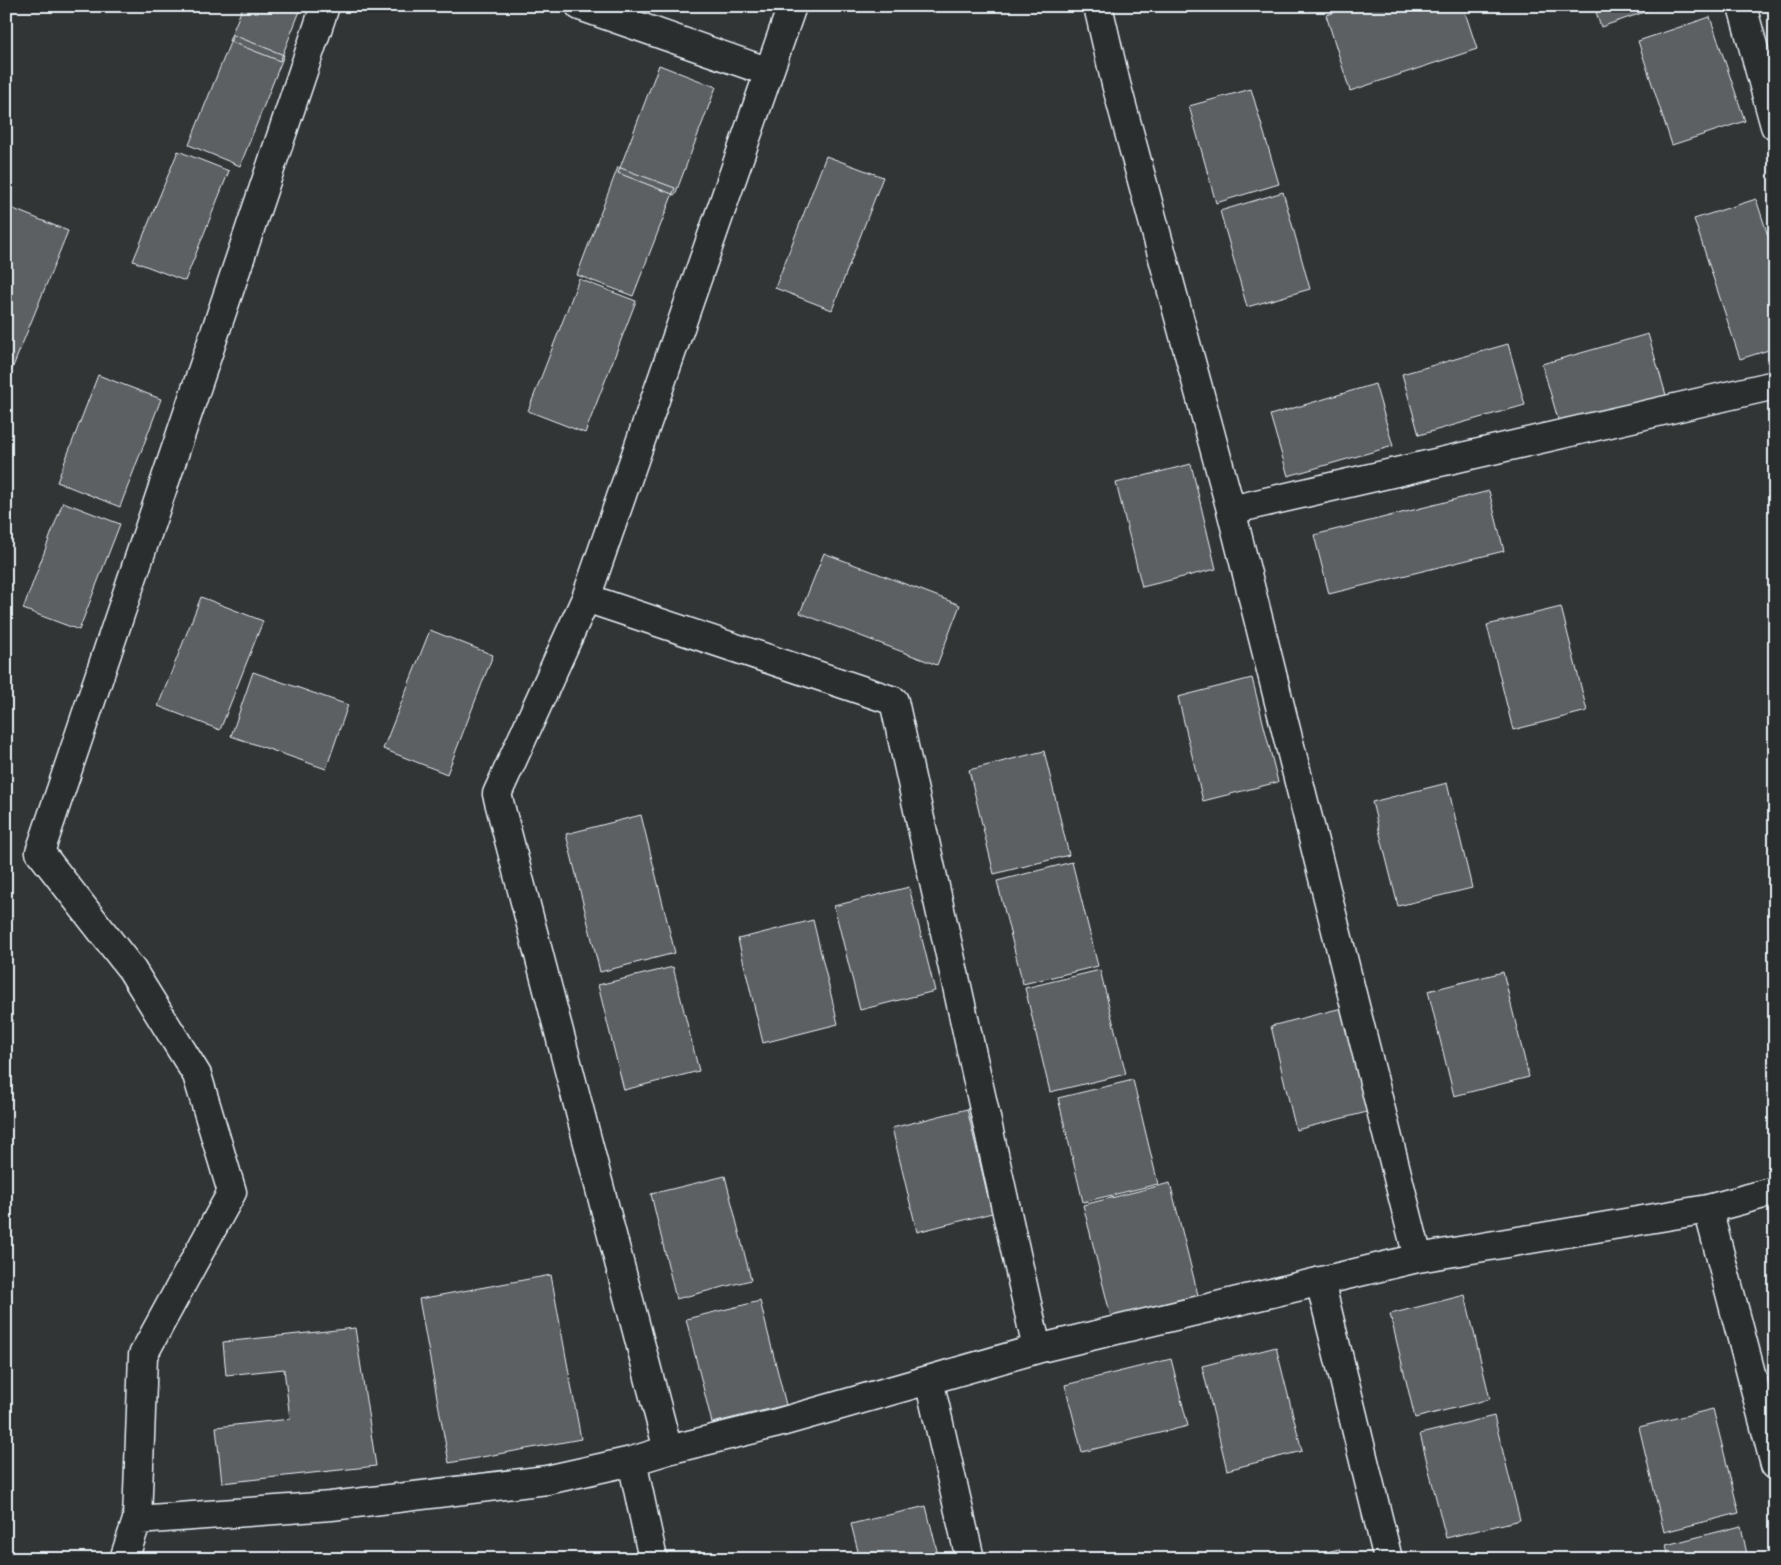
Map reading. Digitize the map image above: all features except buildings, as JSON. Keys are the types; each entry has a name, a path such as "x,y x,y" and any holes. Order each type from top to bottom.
{"street":[{"path":"124,1559 137,1520 143,1355 232,1192 197,1075 132,970 40,852 325,6"},
{"path":"580,6 769,72"},
{"path":"668,1450 497,794 586,598 792,6"},
{"path":"1098,6 1119,94 1231,510 1418,1258"},
{"path":"1742,6 1775,126"},
{"path":"1231,510 1775,385"},
{"path":"586,598 894,701 1037,1349"},
{"path":"137,1520 341,1505 547,1480 632,1461 668,1450 774,1424 1037,1349 1418,1258 1708,1209 1775,1191"},
{"path":"1708,1209 1775,1465"},
{"path":"1320,1282 1388,1559"},
{"path":"929,1380 970,1559"},
{"path":"632,1461 653,1559"}]}
